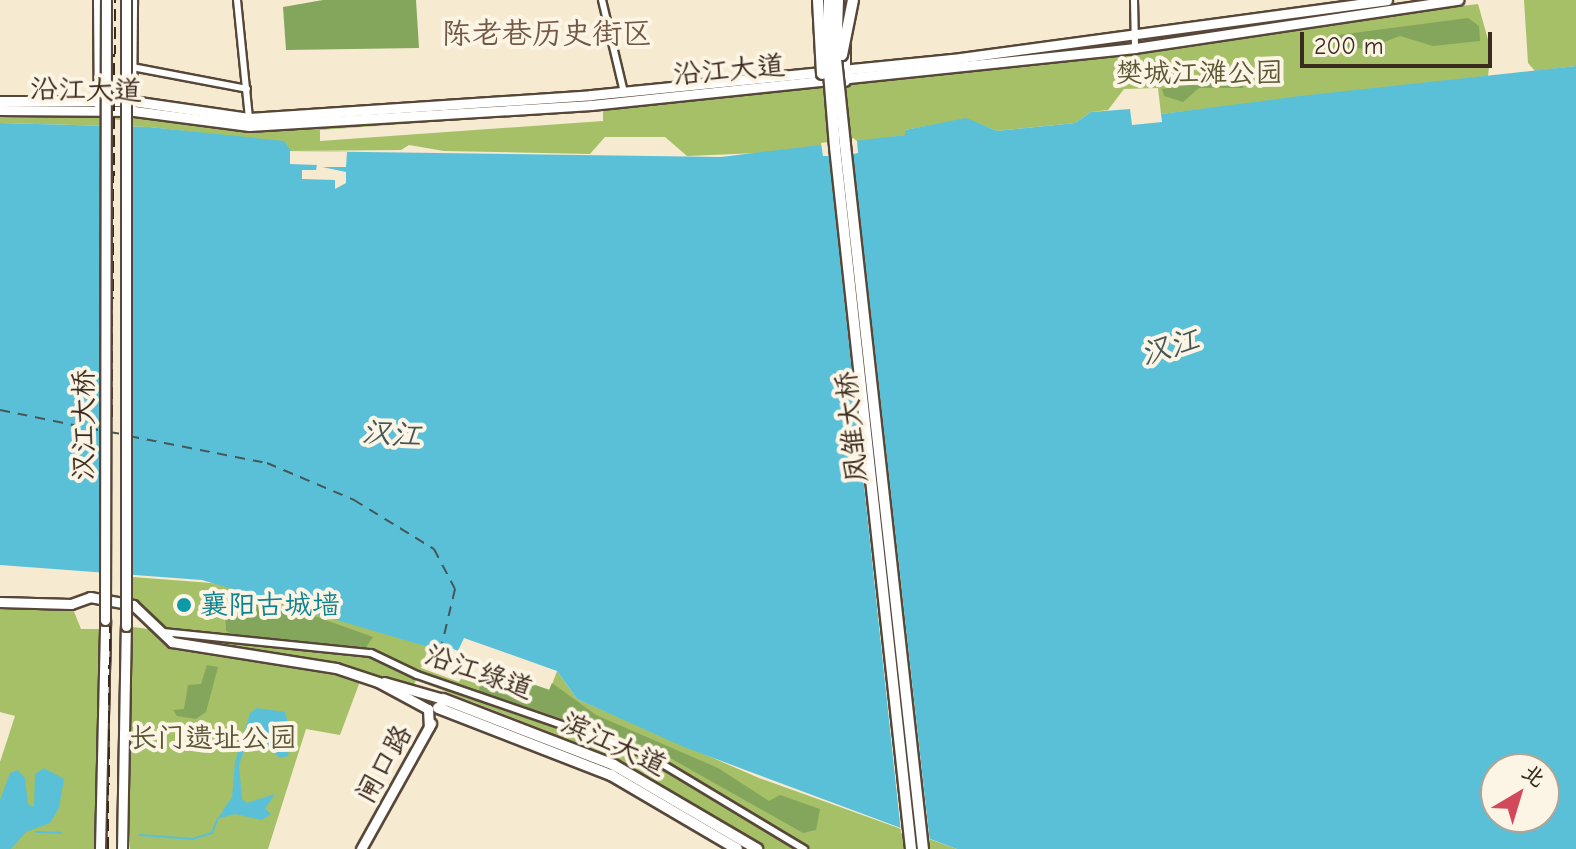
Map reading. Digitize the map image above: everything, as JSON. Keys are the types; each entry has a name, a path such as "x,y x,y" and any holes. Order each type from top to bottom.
{"main road":[{"path":"98,0 99,106"},
{"name":"汉江大桥","path":"100,849 105,620 106,0"},
{"path":"129,0 131,106"},
{"name":"汉江大桥","path":"122,849 129,0"},
{"path":"820,0 820,78"},
{"path":"820,0 824,88 840,146"},
{"name":"凤雏大桥","path":"829,0 828,60 923,849"},
{"name":"凤雏大桥","path":"838,0 836,59 840,146 911,849"},
{"path":"840,146 841,58 850,0"},
{"path":"845,75 850,0"},
{"name":"沿江大道","path":"131,106 249,126 576,106 845,75 1387,0"},
{"name":"沿江大道","path":"845,75 1135,48 1458,0"},
{"name":"沿江大道","path":"0,110 131,106 249,118 820,78"},
{"name":"沿江大道","path":"0,101 99,106"},
{"path":"0,602 71,604 90,597 133,605 172,642 336,668 378,682 413,688 440,703"},
{"path":"413,688 417,675"},
{"path":"378,682 428,709 429,727"},
{"name":"闸口路","path":"361,849 440,703"},
{"name":"滨江大道","path":"440,703 611,775 737,849"},
{"name":"滨江大道","path":"440,703 614,765 757,849"}],"street":[{"path":"237,0 249,118"},
{"path":"602,0 624,92"},
{"path":"1134,0 1135,48"},
{"path":"132,67 247,89"},
{"name":"沿江绿道","path":"159,632 371,653 417,675 644,753 804,849"}],"green space":[{"path":"323,0 416,0 419,48 286,50 283,7"},
{"path":"1524,0 1576,0 1576,66 1535,71 1528,63"},
{"name":"樊城江滩公园","path":"1478,4 1491,50 1488,76 1161,114 1158,88 1124,89 1108,110 1091,112 1075,123 997,131 966,119 905,130 906,135 783,152 687,156 665,137 605,137 590,154 444,151 409,145 401,150 290,151 284,142 149,127 0,123 0,110 287,124 732,92","holes":["603,110 603,121 320,141 320,130"]},
{"path":"1468,18 1479,26 1480,41 1433,46 1400,36 1366,49 1344,47 1338,35"},
{"path":"1240,77 1245,79 1243,88 1199,88 1183,102 1164,96 1162,89"},
{"name":"长门遗址公园","path":"133,577 224,584 429,647 421,668 459,682 463,675 478,681 483,667 550,690 557,671 577,699 759,778 957,849 763,849 606,754 416,680 413,688 362,676 340,735 306,729 268,849 130,849 126,626 155,630 133,605"},
{"path":"232,594 306,613 373,637 364,650 233,634 226,631 225,604"},
{"path":"0,602 71,604 81,629 105,629 100,849 0,849 0,762 15,716 0,712"},
{"path":"207,665 218,667 206,712 196,719 177,716 173,710 184,709 188,685 201,684"},
{"path":"483,667 549,690 552,683 596,715 718,768 769,801 780,795 820,809 816,830 803,833 656,750 479,691"}],"water":[{"name":"汉江","path":"1576,66 1576,849 957,849 684,747 577,699 557,671 464,638 458,651 442,644 435,649 202,580 0,565 0,123 149,127 284,141 291,151 721,157 905,135 905,130 966,118 997,131 1075,123 1091,112 1130,109 1132,125 1162,122 1161,114"},
{"path":"257,708 285,712 291,734 288,756 280,758 263,742 244,751 239,765 242,799 247,803 275,794 265,809 271,814 262,820 235,814 217,819 232,799 235,762 250,713"},
{"path":"44,768 64,779 59,808 50,823 26,832 11,849 0,849 0,800 10,773 18,770 25,778 28,804 34,807 35,774"}],"pier":[{"path":"101,118 130,121 130,581 100,578"},
{"path":"853,138 857,141 858,153 853,154 930,843 901,833 829,156 823,156 821,143"},
{"path":"290,151 347,152 346,167 322,167 346,172 346,183 335,189 335,180 302,179 302,170 316,170 317,165 290,164"}],"waterway":[{"path":"224,810 232,799"},
{"path":"140,835 193,839 212,833 218,818"},
{"path":"36,832 61,833"}],"ferry route":[{"path":"0,410 103,431"},
{"path":"109,432 122,434"},
{"path":"129,436 267,463 354,500 434,549 455,589 442,644"}],"railway":[{"path":"108,849 115,0"}],"place":[{"name":"襄阳古城墙","path":"184,605"}],"district":[{"name":"陈老巷历史街区","path":"547,34"}]}
